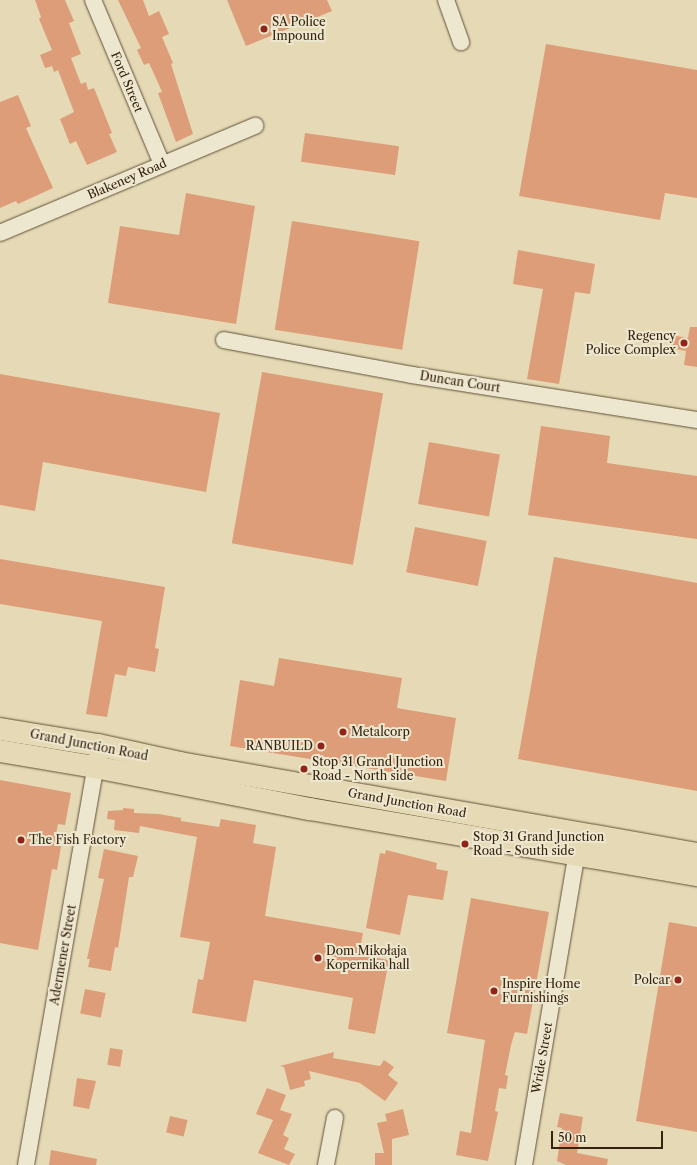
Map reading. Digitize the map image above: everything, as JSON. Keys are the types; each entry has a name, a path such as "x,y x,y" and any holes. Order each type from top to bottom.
{"highway":[{"name":"Grand Junction Road","path":"0,729 98,746 180,763 697,854"},
{"name":"Grand Junction Road","path":"0,751 95,767 310,809 697,876"}],"street":[{"name":"Ford Street","path":"93,0 162,164"},
{"path":"446,0 461,42"},
{"name":"Blakeney Road","path":"0,233 255,126"},
{"name":"Duncan Court","path":"224,340 412,375 697,420"},
{"name":"Adermener Street","path":"26,1165 98,746"},
{"name":"Wride Street","path":"524,1165 580,834"},
{"path":"326,1165 335,1118"}],"building":[{"path":"35,0 65,0 74,21 69,23 81,54 71,58 81,84 86,82 88,90 94,88 112,133 109,134 117,152 87,165 76,141 70,144 60,119 74,112 58,70 54,72 52,66 45,68 40,55 52,50 39,19 41,17"},
{"path":"118,0 143,0 149,16 159,11 169,34 162,37 173,63 171,64 193,134 176,142 158,93 162,92 149,63 144,65 137,50 141,48"},
{"name":"SA Police Impound","path":"227,0 327,0 332,11 246,46"},
{"path":"546,44 697,70 697,198 665,193 660,220 519,196"},
{"path":"18,95 31,126 26,128 53,188 18,204 16,201 0,208 0,102"},
{"path":"305,133 399,146 395,175 301,162"},
{"path":"186,193 255,206 236,324 108,303 120,226 179,235"},
{"path":"292,221 419,241 402,350 275,330"},
{"path":"518,250 595,264 590,294 575,292 559,384 527,379 543,289 513,284"},
{"name":"Regency Police Complex","path":"690,327 697,327 697,367 684,365 686,351 669,348 671,335 688,338"},
{"path":"262,372 383,393 353,565 232,543"},
{"path":"0,374 220,413 206,492 43,462 35,511 0,505"},
{"path":"541,426 610,436 607,463 697,476 697,539 528,515"},
{"path":"429,442 500,455 489,517 418,504"},
{"path":"415,527 487,541 478,586 406,572"},
{"path":"554,557 697,583 697,791 518,759"},
{"path":"0,559 165,587 155,648 159,649 155,672 128,667 126,676 115,674 107,717 86,714 102,621 0,604"},
{"name":"Metalcorp","path":"279,658 402,678 397,708 456,718 446,781 230,746 240,680 274,686"},
{"path":"0,780 71,793 65,825 58,824 55,839 62,841 57,870 52,869 38,950 0,943"},
{"path":"123,808 134,809 134,813 159,814 181,818 181,821 219,827 221,819 256,825 253,843 276,847 265,916 363,933 359,955 389,960 375,1034 348,1029 353,998 254,980 246,1022 192,1013 198,979 203,980 210,942 180,937 197,837 140,826 139,833 114,830 115,820 107,819 108,811 123,810"},
{"path":"104,849 138,856 133,877 129,877 118,948 115,947 111,971 88,967 90,959 87,959 104,879 98,878"},
{"path":"386,850 437,863 436,869 448,871 443,900 408,895 400,935 366,928 380,853 385,854"},
{"name":"Inspire Home Furnishings","path":"471,898 549,912 527,1034 515,1032 511,1045 505,1075 508,1076 506,1089 499,1088 495,1111 498,1112 488,1161 456,1155 460,1131 471,1133 485,1040 447,1033"},
{"path":"669,922 697,927 697,1132 636,1121"},
{"path":"85,989 106,993 101,1018 80,1014"},
{"path":"110,1048 123,1050 120,1067 107,1065"},
{"path":"334,1052 333,1058 380,1066 384,1060 394,1067 388,1075 398,1083 385,1101 360,1083 309,1071 311,1079 304,1081 305,1086 290,1090 284,1067 280,1066"},
{"path":"77,1078 96,1081 89,1109 73,1106"},
{"path":"267,1088 286,1095 280,1110 292,1114 283,1135 289,1138 284,1149 295,1154 289,1165 258,1153 273,1120 256,1114"},
{"path":"403,1109 409,1135 392,1139 392,1165 375,1165 375,1153 384,1153 377,1123 387,1121 385,1114"},
{"path":"560,1113 583,1117 577,1153 608,1159 607,1165 566,1165 557,1161 562,1128 557,1127"},
{"path":"170,1116 188,1120 184,1137 166,1133"},
{"path":"51,1150 97,1159 96,1165 49,1165"}],"place":[{"name":"SA Police Impound","path":"264,29"},
{"name":"Regency Police Complex","path":"684,343"},
{"name":"Metalcorp","path":"343,732"},
{"name":"RANBUILD","path":"321,746"},
{"name":"Stop 31 Grand Junction Road - North side","path":"304,769"},
{"name":"The Fish Factory","path":"21,840"},
{"name":"Stop 31 Grand Junction Road - South side","path":"465,844"},
{"name":"Dom Mikołaja Kopernika hall","path":"318,958"},
{"name":"Polcar","path":"678,980"},
{"name":"Inspire Home Furnishings","path":"494,991"}]}
